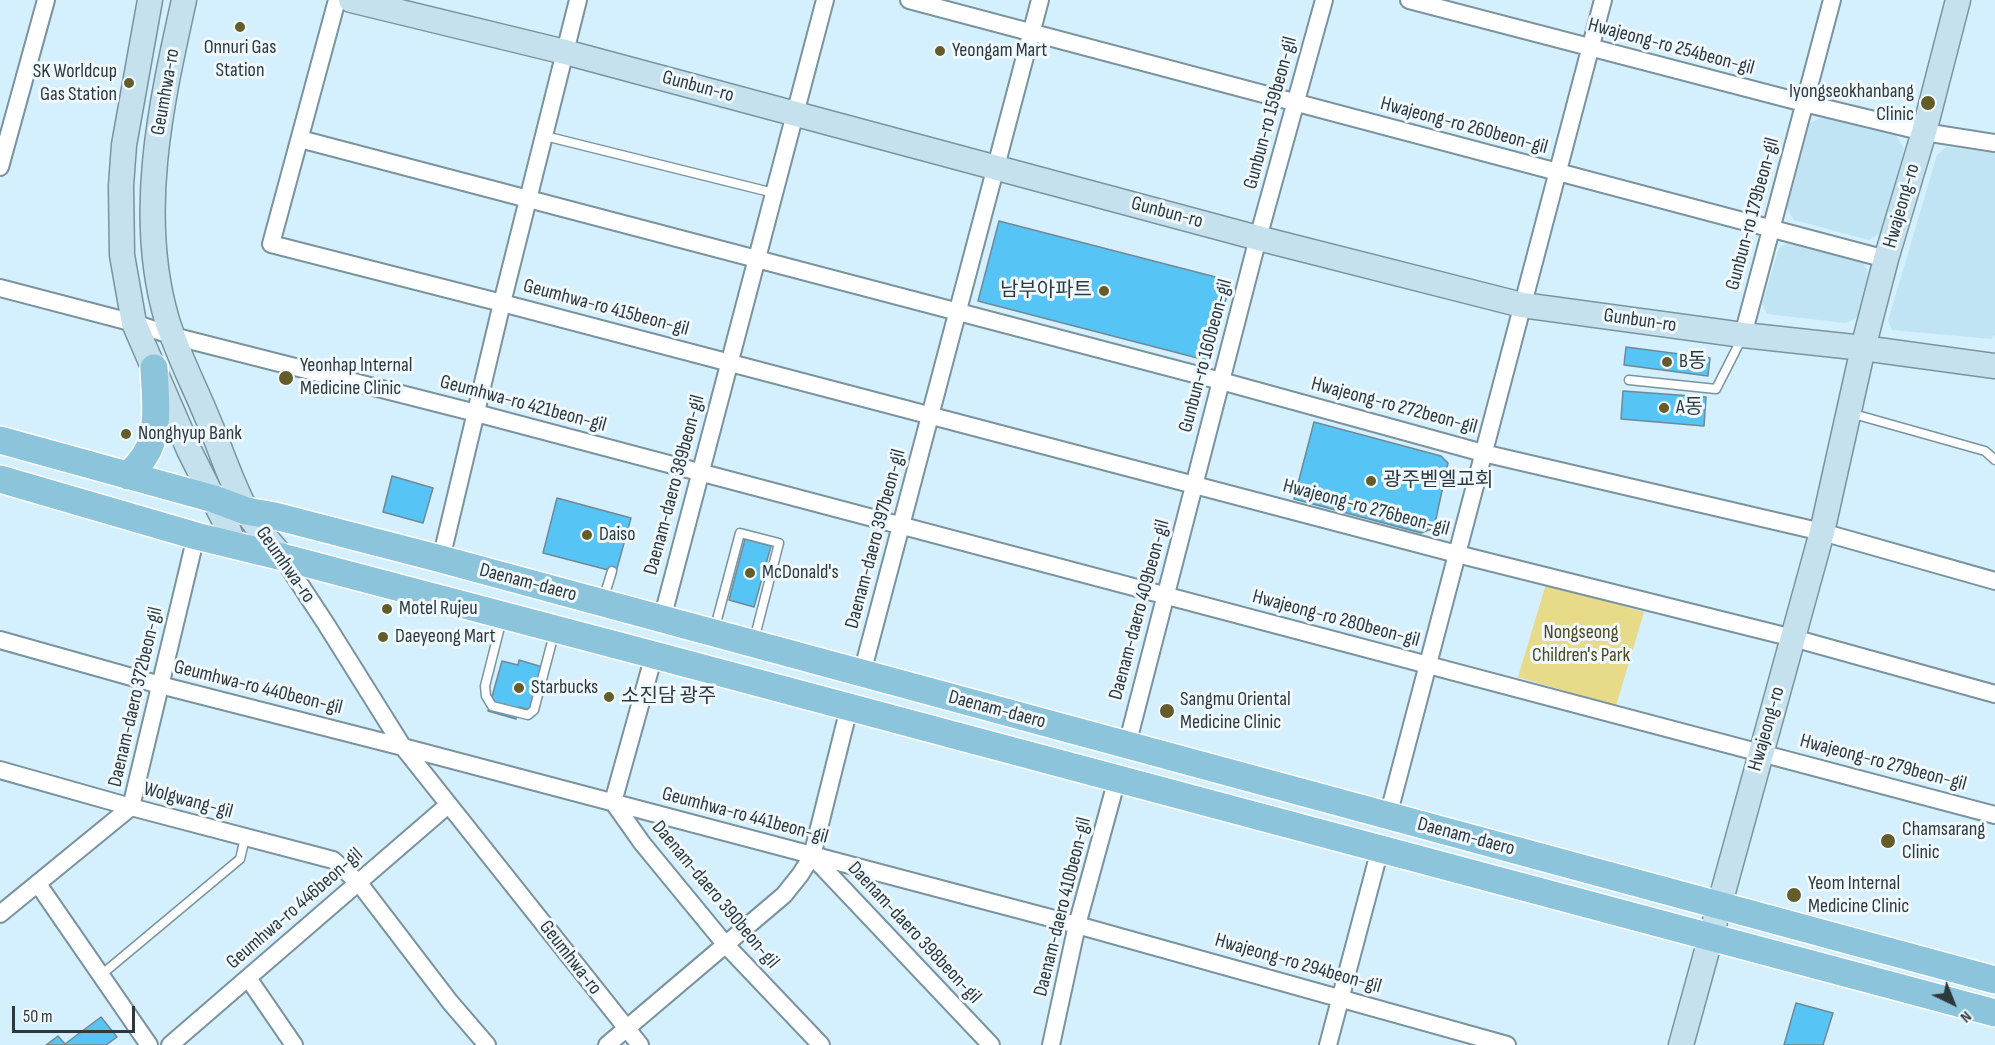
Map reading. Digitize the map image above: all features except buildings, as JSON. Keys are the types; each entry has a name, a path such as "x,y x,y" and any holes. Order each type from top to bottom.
{"main road":[{"path":"128,476 145,455 153,433 156,411 154,368"},
{"name":"Daenam-daero","path":"0,440 214,499 246,511 275,516 441,559 1995,980"},
{"name":"Daenam-daero","path":"0,479 196,536 556,629 1995,1013"}],"street":[{"path":"0,167 46,0"},
{"name":"Geumhwa-ro","path":"150,0 123,145 122,255 134,323 189,450 234,545"},
{"name":"Geumhwa-ro","path":"184,0 169,69 156,148 153,185 157,262 161,291 173,336 246,511 282,557 403,747 640,1045"},
{"path":"300,140 337,0"},
{"name":"Gunbun-ro","path":"351,0 565,52 1258,238 1522,305 1995,366"},
{"path":"441,559 578,0"},
{"name":"Daenam-daero 389beon-gil","path":"662,619 825,0"},
{"name":"Hwajeong-ro 260beon-gil","path":"909,0 1886,259"},
{"name":"Daenam-daero 397beon-gil","path":"862,673 1040,0"},
{"name":"Gunbun-ro 159beon-gil","path":"1258,238 1324,0"},
{"name":"Hwajeong-ro 254beon-gil","path":"1408,0 1804,103 1924,132 1995,143"},
{"path":"1388,816 1603,0"},
{"name":"Gunbun-ro 179beon-gil","path":"1743,335 1832,0"},
{"name":"Hwajeong-ro","path":"1681,1045 1822,532 1863,348 1886,259 1924,132 1958,0"},
{"name":"Hwajeong-ro 272beon-gil","path":"300,140 757,258 1483,453 1822,532 1995,581"},
{"name":"Geumhwa-ro 415beon-gil","path":"300,140 271,244 930,415"},
{"name":"Gunbun-ro 160beon-gil","path":"1194,485 1258,238"},
{"name":"Geumhwa-ro 421beon-gil","path":"0,288 134,323 173,336 476,413 901,526"},
{"name":"Hwajeong-ro 276beon-gil","path":"930,415 1457,554 1793,638 1995,694"},
{"name":"Daenam-daero 409beon-gil","path":"1127,745 1194,485"},
{"name":"Hwajeong-ro 280beon-gil","path":"901,526 1760,752"},
{"name":"Daenam-daero 372beon-gil","path":"0,914 131,807 196,536"},
{"name":"Geumhwa-ro 440beon-gil","path":"0,640 160,685 403,747"},
{"path":"613,802 654,655"},
{"path":"607,1045 784,895 800,875 812,856 849,708"},
{"name":"Geumhwa-ro 441beon-gil","path":"403,747 1077,925"},
{"name":"Hwajeong-ro 279beon-gil","path":"1760,752 1995,814"},
{"name":"Wolgwang-gil","path":"0,770 244,838 333,860 359,883 450,1002 487,1045"},
{"name":"Daenam-daero 410beon-gil","path":"1051,1045 1077,925 1117,779"},
{"name":"Daenam-daero 390beon-gil","path":"613,802 642,843 725,944 821,1045"},
{"name":"Geumhwa-ro 446beon-gil","path":"170,1045 448,805"},
{"path":"1328,1045 1380,849"},
{"name":"Daenam-daero 398beon-gil","path":"812,856 991,1045"},
{"path":"38,884 149,1045"},
{"name":"Hwajeong-ro 294beon-gil","path":"1077,925 1507,1045"},
{"path":"248,978 294,1045"}],"lane":[{"path":"545,136 774,193"},
{"path":"1629,380 1716,389 1743,335"},
{"path":"1850,413 1985,451 1995,460"},
{"path":"714,633 740,533 779,543 753,644"},
{"path":"603,603 612,571"},
{"path":"503,615 484,686 486,696 492,706 528,715 534,710 556,629"},
{"path":"101,975 240,859 244,838"}],"shaded area":[{"path":"1825,116 1896,135 1904,149 1883,231 1869,240 1794,220 1787,208 1810,123"},
{"path":"1946,147 1995,153 1995,335 1991,339 1892,330 1888,321 1937,155"},
{"path":"1790,241 1863,262 1868,273 1857,317 1846,323 1767,314 1762,304 1779,248"}],"green space":[{"name":"Nongseong Children's Park","path":"1546,584 1644,612 1616,706 1518,677"}],"place":[{"name":"Onnuri Gas Station","path":"240,27"},
{"name":"Yeongam Mart","path":"940,51"},
{"name":"SK Worldcup Gas Station","path":"129,83"},
{"name":"Iyongseokhanbang Clinic","path":"1928,103"},
{"name":"남부아파트","path":"1104,291"},
{"name":"B동","path":"1667,362"},
{"name":"Yeonhap Internal Medicine Clinic","path":"286,378"},
{"name":"A동","path":"1664,408"},
{"name":"Nonghyup Bank","path":"126,434"},
{"name":"광주벧엘교회","path":"1371,481"},
{"name":"Daiso","path":"587,535"},
{"name":"McDonald's","path":"750,573"},
{"name":"Motel Rujeu","path":"387,609"},
{"name":"Daeyeong Mart","path":"383,637"},
{"name":"Starbucks","path":"519,688"},
{"name":"소진담 광주","path":"609,697"},
{"name":"Sangmu Oriental Medicine Clinic","path":"1167,711"},
{"name":"Chamsarang Clinic","path":"1888,841"},
{"name":"Yeom Internal Medicine Clinic","path":"1794,895"}]}
